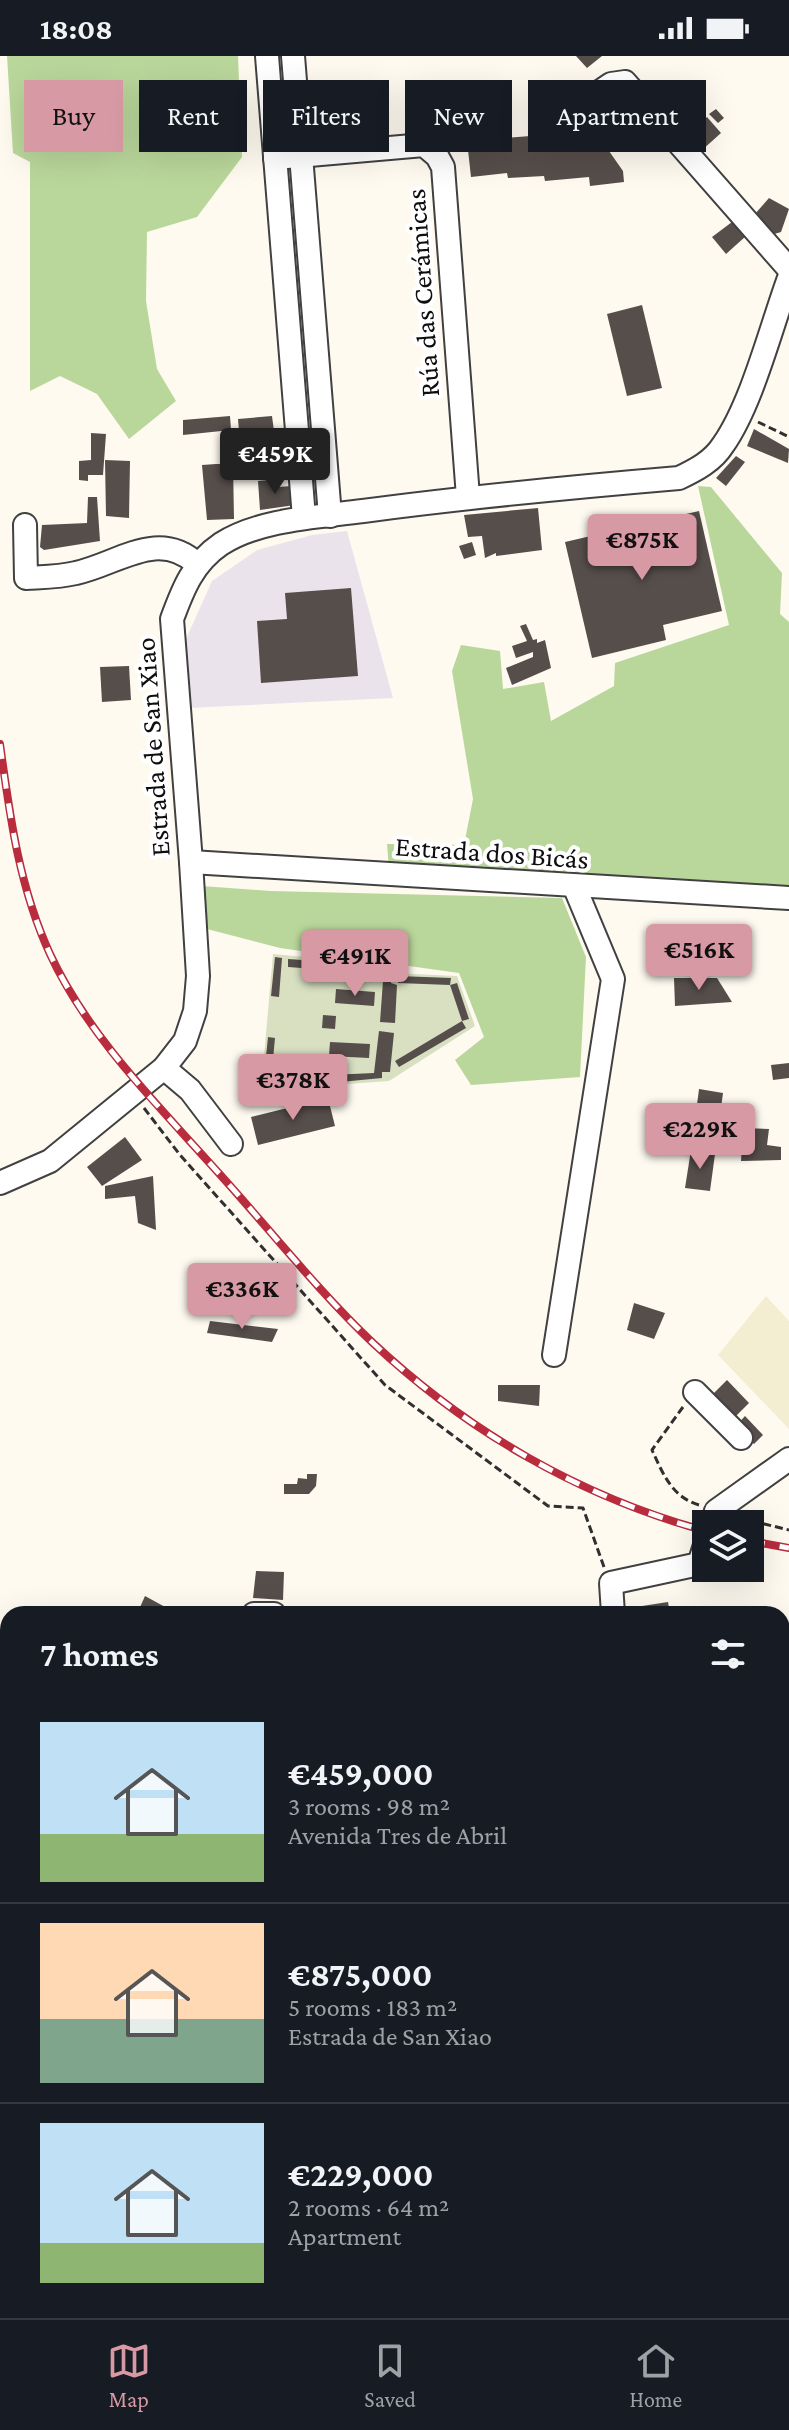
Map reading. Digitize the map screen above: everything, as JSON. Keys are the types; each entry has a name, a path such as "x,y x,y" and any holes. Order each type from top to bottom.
{"street":[{"path":"267,56 304,518"},
{"path":"293,56 330,516"},
{"name":"Rúa das Cerámicas","path":"275,158 424,145 437,156 443,167 468,497"},
{"path":"686,152 789,269"},
{"name":"Estrada de San Xiao","path":"0,1183 50,1161 164,1068 185,1041 195,1011 198,976 172,619 183,589 197,564 222,543 249,532 304,518 468,497 679,478 704,466 723,446 740,413 789,278"},
{"path":"25,525 26,578 76,573 144,548 182,550 197,564"},
{"name":"Estrada dos Bicás","path":"191,862 575,888 789,898"},
{"path":"554,1355 613,979 575,888"},
{"path":"164,1068 190,1090 231,1144"},
{"path":"695,1392 741,1438"},
{"path":"724,1510 789,1459"},
{"path":"612,1606 611,1583 692,1566"}],"path":[{"path":"740,413 789,437"},
{"path":"132,1092 180,1155 385,1385 548,1506 583,1508 611,1583"},
{"path":"695,1392 652,1450 667,1483 685,1501 700,1510"},
{"path":"764,1526 789,1530"}],"shaded area":[{"path":"347,531 393,698 189,708 186,639 212,581 257,550 312,535"},
{"path":"766,1296 789,1321 789,1429 718,1355"}],"green space":[{"path":"7,56 238,56 239,80 139,80 139,152 242,152 242,157 197,217 147,232 146,301 157,369 176,401 129,439 97,394 60,376 30,391 30,162 13,153"},
{"path":"698,486 711,487 782,573 780,614 789,622 789,888 697,884 567,871 389,868 387,844 464,845 473,799 452,671 461,645 500,651 503,689 544,682 551,721 614,686 615,663 729,625"},
{"path":"202,886 271,891 562,898 586,957 580,1077 471,1085 455,1060 484,1037 459,973 280,948 207,929"},
{"path":"273,954 347,961 392,973 457,976 475,1026 389,1081 334,1085 262,1079"}],"building":[{"path":"576,56 602,56 587,68"},
{"path":"716,109 724,118 718,123 709,114"},
{"path":"706,118 721,133 706,146"},
{"path":"528,136 528,152 610,152 623,171 624,182 590,186 589,177 545,181 544,176 508,178 507,173 471,177 468,152 512,152 512,137"},
{"path":"769,198 789,209 781,232 771,235 754,215"},
{"path":"732,222 746,236 726,254 712,237"},
{"path":"642,305 662,388 627,396 607,314"},
{"path":"230,416 231,430 183,435 183,420"},
{"path":"272,416 275,439 240,443 238,419"},
{"path":"754,429 789,449 788,463 747,446"},
{"path":"91,433 106,434 103,475 88,475 88,481 79,480 79,461 91,460"},
{"path":"736,456 745,462 726,486 716,478"},
{"path":"105,460 130,461 129,518 106,516"},
{"path":"233,464 234,519 207,520 202,465"},
{"path":"269,480 277,487 292,486 295,505 260,510 258,481"},
{"path":"88,497 97,497 100,541 44,550 40,547 42,525 87,523"},
{"path":"538,508 542,550 496,556 496,553 485,558 482,536 468,537 464,515"},
{"path":"699,511 722,611 663,625 666,640 592,658 565,542"},
{"path":"472,542 476,555 464,559 459,546"},
{"path":"351,588 358,676 261,683 257,621 287,619 285,593"},
{"path":"526,624 533,640 537,639 537,643 545,640 551,668 512,685 506,668 533,657 533,652 516,658 512,646 527,641 520,626"},
{"path":"129,666 131,700 102,702 100,667"},
{"path":"275,957 282,958 279,997 271,996"},
{"path":"288,959 346,963 391,975 391,983 397,985 395,1023 380,1022 383,981 343,971 288,967"},
{"path":"398,976 451,978 450,985 398,983"},
{"path":"674,978 717,978 732,1002 675,1006"},
{"path":"457,983 469,1019 462,1021 450,985"},
{"path":"336,989 375,992 374,1006 335,1003"},
{"path":"323,1015 336,1016 335,1029 322,1028"},
{"path":"462,1021 466,1028 399,1067 395,1061"},
{"path":"379,1031 394,1033 390,1072 382,1072 382,1078 330,1083 264,1076 268,1037 275,1038 272,1070 330,1075 374,1073"},
{"path":"330,1042 370,1044 369,1058 329,1056"},
{"path":"789,1063 789,1078 773,1080 771,1065"},
{"path":"699,1089 723,1093 718,1131 694,1128"},
{"path":"328,1098 335,1126 258,1145 251,1117"},
{"path":"743,1128 769,1129 767,1145 781,1147 781,1160 741,1161"},
{"path":"125,1137 142,1160 102,1186 87,1167"},
{"path":"691,1150 715,1154 710,1191 685,1188"},
{"path":"153,1176 156,1230 138,1223 135,1196 105,1199 105,1186"},
{"path":"634,1303 665,1313 654,1339 627,1330"},
{"path":"210,1321 278,1329 272,1342 207,1333"},
{"path":"727,1380 749,1403 731,1421 709,1398"},
{"path":"498,1385 540,1385 539,1406 498,1401"},
{"path":"745,1416 763,1435 754,1444 735,1427"},
{"path":"307,1474 317,1474 316,1486 309,1494 284,1494 284,1484 297,1484 298,1478 307,1479"},
{"path":"256,1571 284,1572 283,1600 253,1598"},
{"path":"145,1596 163,1606 141,1606"},
{"path":"668,1602 669,1606 642,1606"}],"railway":[{"path":"0,744 12,825 23,877 39,929 84,1013 147,1094 352,1323 409,1375 487,1433 528,1458 615,1500 692,1527"},
{"path":"764,1544 789,1548"}]}
